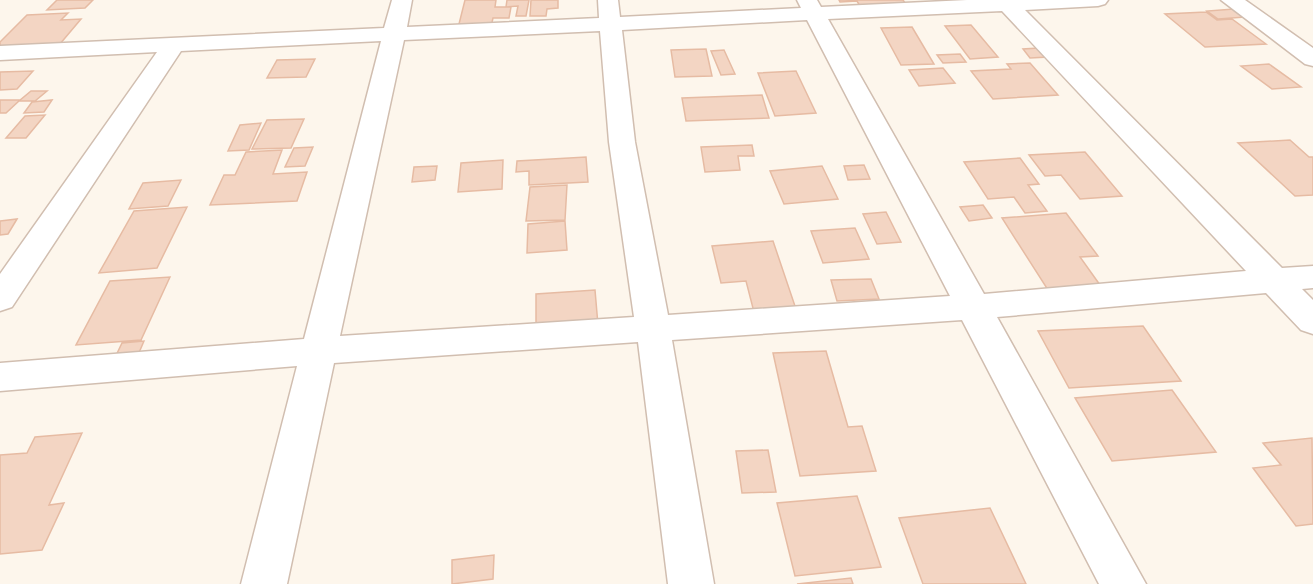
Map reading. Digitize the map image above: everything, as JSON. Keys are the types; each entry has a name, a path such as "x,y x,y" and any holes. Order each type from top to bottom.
{"street":[{"path":"264,584 402,0"},
{"path":"0,53 394,33 610,11 1098,0"},
{"path":"1231,0 1313,59"},
{"path":"1005,2 1313,321"},
{"path":"810,6 1123,584"},
{"path":"610,11 622,142 654,327 691,584"},
{"path":"0,299 175,43"},
{"path":"0,376 654,327 972,307 1313,277"}],"building":[{"path":"57,0 93,0 85,8 47,10"},
{"path":"465,0 496,0 495,7 511,7 509,18 493,18 490,31 457,32"},
{"path":"507,0 529,0 526,16 516,16 518,6 506,7"},
{"path":"531,0 558,0 558,8 547,9 546,16 530,16"},
{"path":"839,0 903,0 910,10 864,13 857,1 840,2"},
{"path":"1234,9 1246,17 1218,19 1207,11"},
{"path":"1206,12 1217,20 1232,19 1266,44 1205,47 1165,14"},
{"path":"68,13 61,20 81,19 54,51 0,54 0,42 27,15"},
{"path":"971,25 998,57 970,59 945,26"},
{"path":"912,27 934,64 901,65 881,28"},
{"path":"1039,48 1048,57 1030,58 1023,49"},
{"path":"706,49 712,76 675,77 671,50"},
{"path":"724,50 735,74 721,75 711,51"},
{"path":"960,54 966,62 943,63 937,55"},
{"path":"315,59 306,77 267,78 277,60"},
{"path":"1030,63 1058,95 993,99 971,71 1011,69 1007,64"},
{"path":"1269,64 1301,87 1272,89 1241,66"},
{"path":"943,68 955,83 919,86 909,70"},
{"path":"33,71 17,89 0,90 0,72"},
{"path":"796,71 816,113 775,116 758,73"},
{"path":"31,91 47,91 35,101 19,101"},
{"path":"762,95 769,118 686,121 682,98"},
{"path":"0,100 20,100 6,113 0,113"},
{"path":"52,100 44,112 24,113 32,102"},
{"path":"45,115 26,138 6,138 25,116"},
{"path":"304,119 291,148 252,149 267,120"},
{"path":"261,123 249,150 228,151 240,125"},
{"path":"1290,140 1309,157 1313,157 1313,195 1295,196 1238,143"},
{"path":"752,145 754,156 738,156 740,170 705,172 701,147"},
{"path":"313,147 305,166 285,167 294,148"},
{"path":"282,150 273,174 307,172 297,201 210,205 224,175 235,175 246,152"},
{"path":"1085,152 1122,196 1080,199 1061,175 1045,176 1029,155"},
{"path":"586,157 588,182 529,185 529,171 516,172 517,161"},
{"path":"1020,158 1039,184 1028,185 1047,211 1025,213 1014,197 988,199 964,162"},
{"path":"503,160 502,189 458,192 461,163"},
{"path":"864,165 870,179 848,180 844,166"},
{"path":"437,166 435,180 412,182 414,167"},
{"path":"822,166 838,199 784,204 770,171"},
{"path":"181,180 168,206 129,209 143,183"},
{"path":"567,185 565,220 526,221 530,187"},
{"path":"983,205 992,218 969,221 960,207"},
{"path":"187,207 157,268 99,273 134,211"},
{"path":"886,212 901,242 877,244 863,214"},
{"path":"1066,213 1098,256 1080,257 1100,285 1048,290 1002,218"},
{"path":"17,219 8,234 0,235 0,221"},
{"path":"565,221 567,250 527,253 528,224"},
{"path":"855,228 869,259 823,263 811,231"},
{"path":"773,241 797,312 755,316 746,281 721,283 712,246"},
{"path":"170,277 141,340 76,345 110,281"},
{"path":"871,279 879,299 837,301 831,280"},
{"path":"595,290 598,325 536,330 536,294"},
{"path":"1143,326 1181,381 1069,388 1038,331"},
{"path":"144,341 135,362 112,364 122,343"},
{"path":"826,351 848,427 862,426 876,471 800,476 773,353"},
{"path":"1172,390 1216,452 1112,461 1075,398"},
{"path":"82,433 49,505 64,503 42,550 0,554 0,455 27,453 35,437"},
{"path":"1312,438 1313,524 1296,526 1253,468 1281,465 1263,443"},
{"path":"768,450 776,492 742,493 736,451"},
{"path":"857,496 881,567 795,576 777,503"},
{"path":"990,508 1026,584 923,584 899,518"},
{"path":"494,555 493,579 452,584 452,560"},
{"path":"851,578 853,584 797,584"}]}
